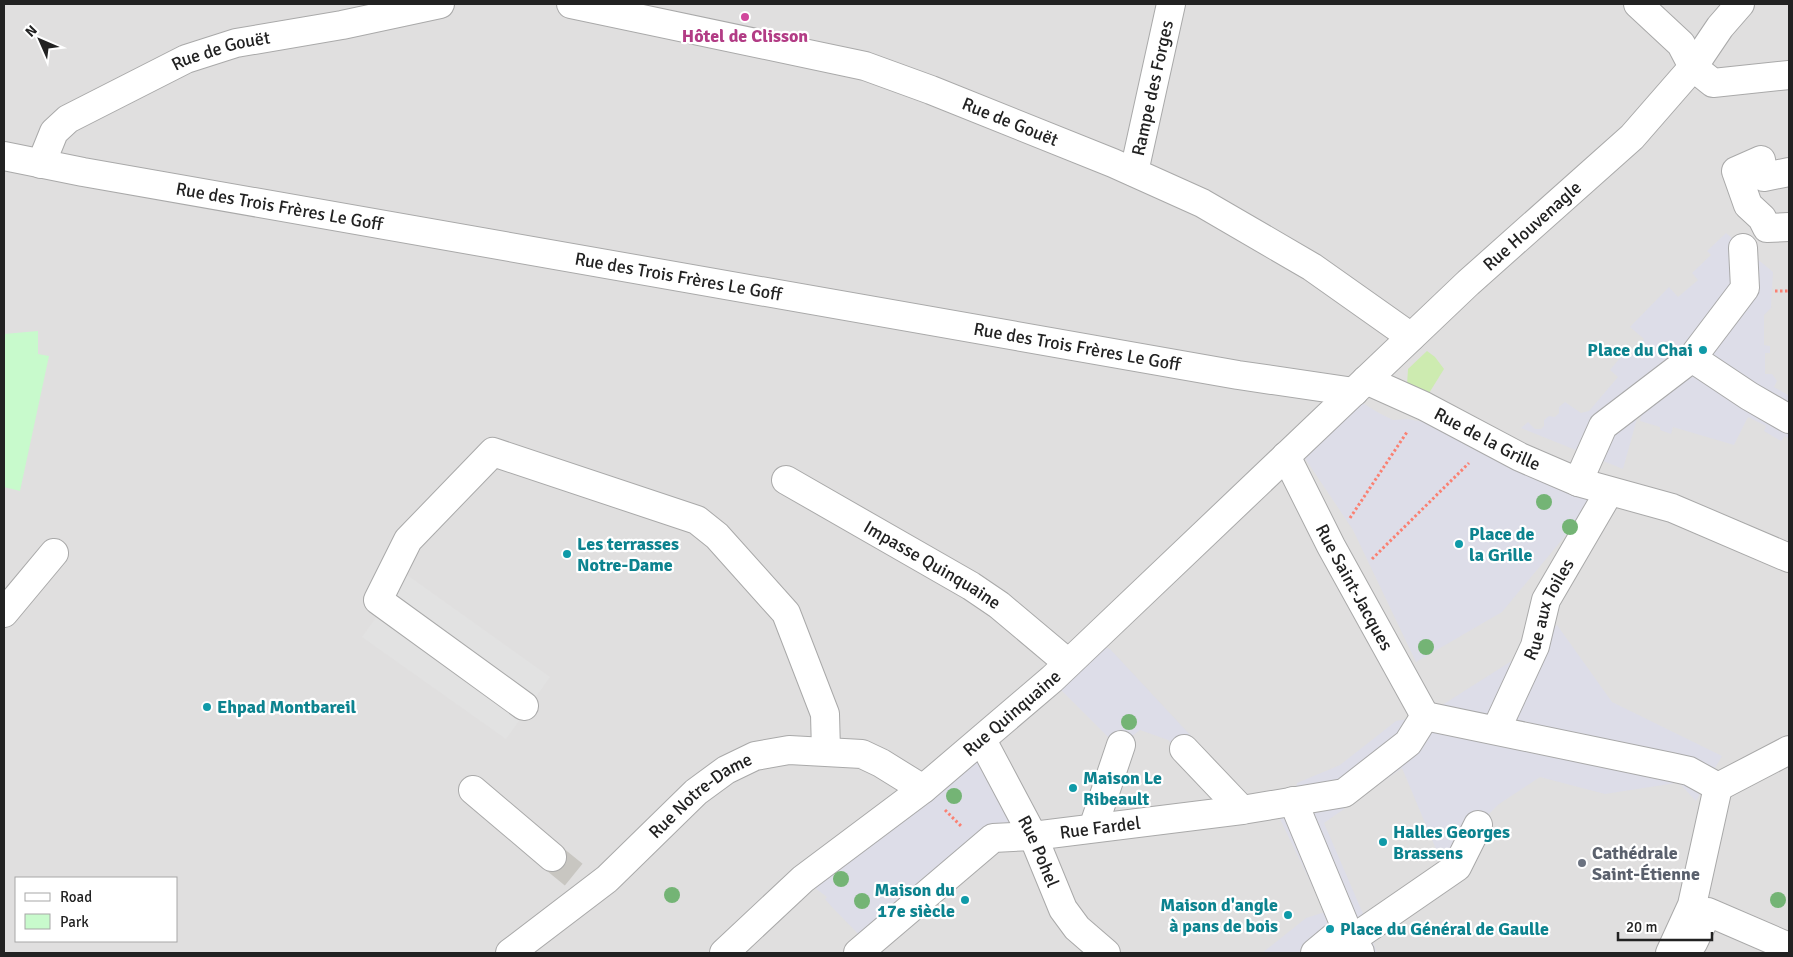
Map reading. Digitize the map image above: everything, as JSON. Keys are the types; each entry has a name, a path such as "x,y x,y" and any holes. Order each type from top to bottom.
{"street":[{"name":"Rue de Gouët","path":"41,164 54,132 68,119 186,59 236,43 342,25 440,4"},
{"name":"Rue de Gouët","path":"571,4 865,66 931,90 1134,172 1202,203 1303,262 1412,337"},
{"name":"Rampe des Forges","path":"1134,172 1170,4"},
{"path":"1638,4 1681,44 1703,75 1789,76"},
{"name":"Rue Houvenagle","path":"1360,386 1468,283 1703,75 1720,27 1740,4"},
{"name":"Rue des Trois Frères Le Goff","path":"4,156 1238,375 1360,386"},
{"path":"1789,172 1764,177 1761,160 1736,171 1748,205 1762,218 1767,228 1789,227"},
{"path":"1578,482 1603,426 1692,358 1745,288 1743,248"},
{"path":"1692,358 1749,396 1789,419"},
{"name":"Rue de la Grille","path":"1360,386 1424,406 1520,457 1578,482 1672,508 1789,558"},
{"name":"Rue Quinquaine","path":"724,953 803,879 923,789 1052,679 1360,386"},
{"path":"524,706 378,600 408,540 493,452 697,520 716,536 786,613 825,714 826,751"},
{"name":"Rue Saint-Jacques","path":"1286,456 1331,546 1425,716"},
{"name":"Impasse Quinquaine","path":"786,480 971,586 999,605 1068,663"},
{"name":"Rue aux Toiles","path":"1496,730 1535,646 1546,600 1610,492"},
{"path":"4,613 54,553"},
{"path":"1425,716 1689,771 1718,787"},
{"name":"Rue Fardel","path":"858,953 992,838 1033,836 1242,810 1344,793 1408,743 1425,716"},
{"name":"Rue Pohel","path":"982,740 1033,836 1063,909 1077,928 1106,953"},
{"path":"1093,828 1121,745"},
{"path":"1184,749 1242,810"},
{"name":"Rue Notre-Dame","path":"510,953 586,885 607,879 696,792 726,770 755,756 789,750 862,754 881,763 923,789"},
{"path":"1718,787 1789,750"},
{"path":"1670,953 1692,905 1718,787"},
{"path":"473,790 552,857"},
{"path":"1293,801 1356,947"},
{"path":"1356,947 1457,867 1478,825"},
{"path":"1688,953 1708,912 1787,945 1789,948"},
{"path":"1315,953 1333,938 1356,947"}],"path":[{"path":"1773,291 1789,291"},
{"path":"1331,546 1424,406"},
{"path":"1350,581 1491,442"},
{"path":"923,789 965,829 958,834"}],"shaded area":[{"path":"4,4 1789,4 1789,953 4,953"},
{"name":"Place du Chai","path":"1726,233 1773,272 1771,308 1764,315 1764,345 1770,346 1770,353 1765,353 1765,374 1772,374 1777,381 1774,387 1789,394 1789,439 1785,436 1781,441 1764,431 1766,426 1748,417 1734,445 1673,427 1671,434 1660,430 1660,427 1640,421 1641,417 1638,415 1623,469 1521,428 1528,422 1535,429 1541,429 1544,426 1544,420 1549,416 1555,417 1559,413 1559,407 1565,402 1581,413 1589,411 1618,377 1610,370 1624,353 1629,357 1644,339 1630,327 1669,287 1678,297 1698,280 1692,273 1711,255 1707,251"},
{"name":"Place de la Grille","path":"1359,401 1393,420 1407,419 1424,422 1595,500 1502,612 1416,662 1353,530 1302,454"},
{"path":"407,575 550,677 506,739 362,637"},
{"path":"1557,625 1612,702 1722,756 1696,801 1681,785 1676,783 1605,794 1540,777 1499,804 1441,861 1402,768 1324,823 1364,916 1377,953 1262,953 1306,918 1325,912 1278,815 1293,801 1297,783 1340,765 1396,721 1425,716 1535,646"},
{"path":"1091,641 1110,649 1192,737 1186,743 1183,754 1168,740 1140,730 1121,745 1114,743 1061,690"},
{"path":"982,740 1033,836 992,838 869,945 831,906 825,899 827,897 803,879"}],"green space":[{"path":"38,331 38,354 49,356 20,491 4,487 4,334"},
{"path":"1427,351 1435,357 1444,369 1426,398 1407,385 1408,369"}],"tunnel":[{"path":"552,857 579,879"}],"place":[{"name":"Hôtel de Clisson","path":"745,17"},
{"name":"Place du Chai","path":"1703,350"},
{"name":"Place de la Grille","path":"1459,544"},
{"name":"Les terrasses Notre-Dame","path":"567,554"},
{"name":"Ehpad Montbareil","path":"207,707"},
{"name":"Maison Le Ribeault","path":"1073,788"},
{"name":"Halles Georges Brassens","path":"1383,842"},
{"name":"Cathédrale Saint-Étienne","path":"1582,863"},
{"name":"Maison du 17e siècle","path":"965,900"},
{"name":"Maison d'angle à pans de bois","path":"1288,915"},
{"name":"Place du Général de Gaulle","path":"1330,929"}]}
